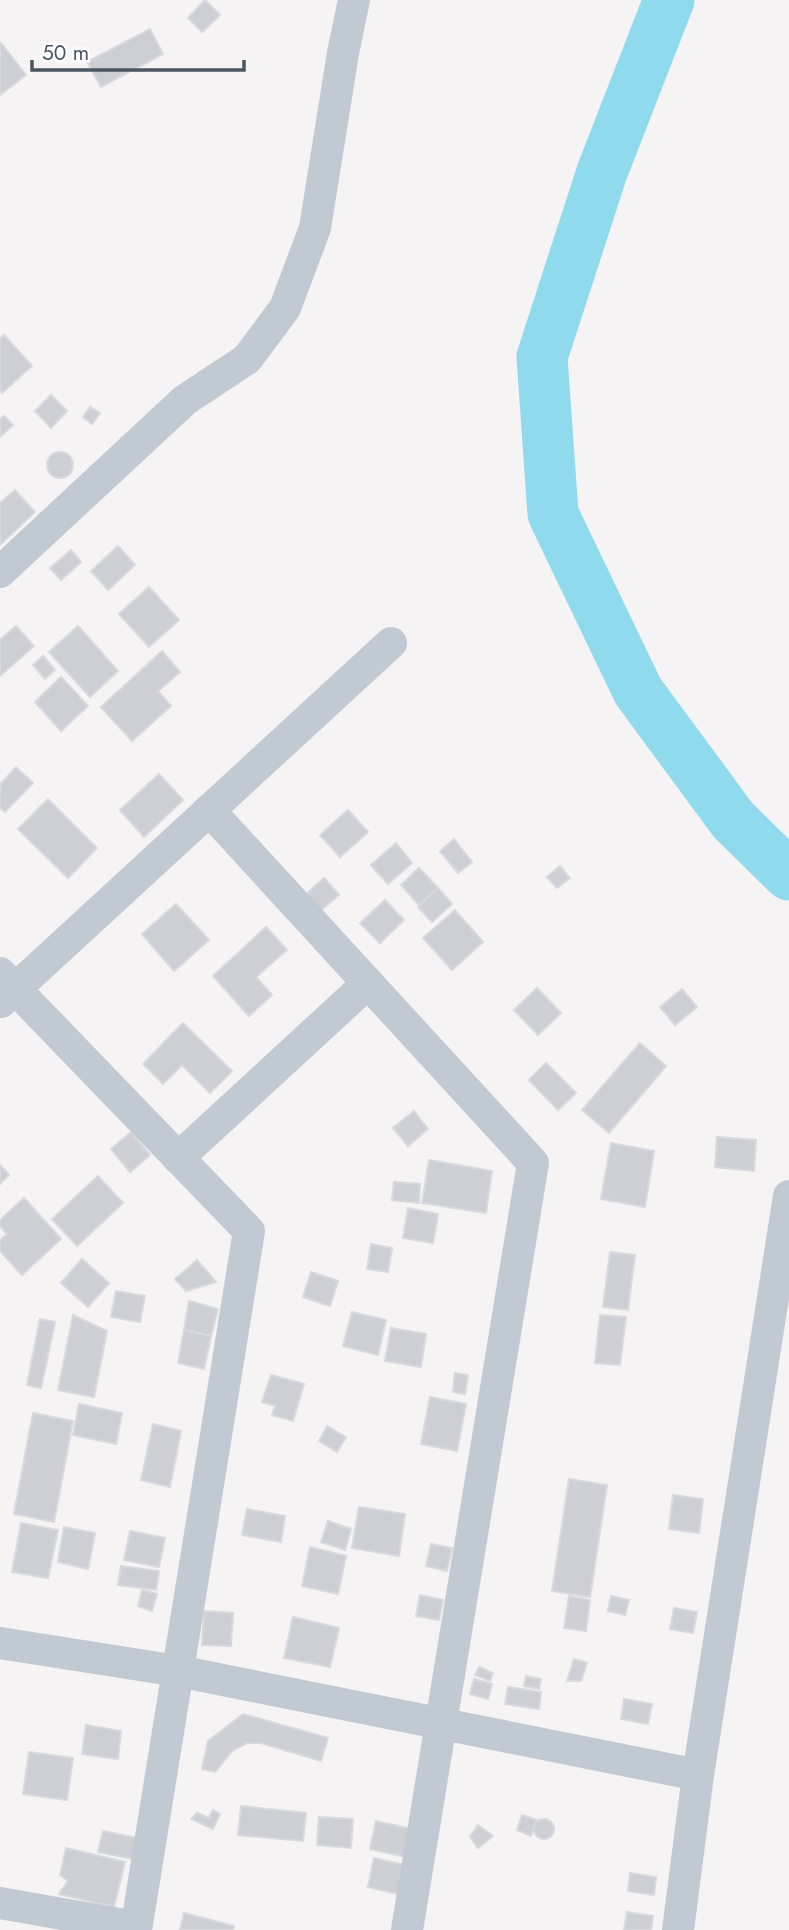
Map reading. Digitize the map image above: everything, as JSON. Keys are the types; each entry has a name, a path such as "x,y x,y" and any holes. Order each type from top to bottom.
{"street":[{"path":"0,572 185,400 247,359 285,308 315,228 354,0"},
{"path":"0,1903 136,1929 249,1231 5,988 209,810 391,643"},
{"path":"209,810 533,1163 407,1930"},
{"path":"178,1158 368,983"},
{"path":"678,1930 698,1775 789,1196"},
{"path":"0,1643 178,1671 698,1775"}],"building":[{"path":"205,0 220,15 202,32 188,18"},
{"path":"150,29 163,54 101,87 87,62"},
{"path":"0,44 26,75 0,95"},
{"path":"4,335 32,366 2,393 0,339"},
{"path":"51,395 67,411 51,428 35,411"},
{"path":"90,407 100,413 92,424 83,417"},
{"path":"4,416 13,425 0,437 0,419"},
{"path":"60,452 69,456 73,465 69,474 60,478 51,474 47,465 51,456"},
{"path":"15,490 35,512 0,545 0,503"},
{"path":"118,546 135,565 108,590 91,571"},
{"path":"71,550 81,562 61,580 50,568"},
{"path":"149,587 179,620 149,647 119,614"},
{"path":"16,626 34,646 0,676 0,640"},
{"path":"78,626 118,671 90,697 49,652"},
{"path":"162,651 180,672 158,691 171,706 132,741 101,707"},
{"path":"43,656 55,670 45,679 33,665"},
{"path":"61,677 88,706 61,731 35,702"},
{"path":"16,767 33,783 5,812 0,808 0,785"},
{"path":"159,774 183,800 144,837 120,810"},
{"path":"48,799 97,848 68,878 18,829"},
{"path":"348,810 368,832 340,857 320,835"},
{"path":"454,839 472,862 458,873 440,851"},
{"path":"396,843 412,863 388,884 371,865"},
{"path":"560,866 570,878 557,888 547,877"},
{"path":"419,868 438,888 419,905 401,885"},
{"path":"324,878 339,895 318,913 304,896"},
{"path":"438,888 452,904 432,922 418,907"},
{"path":"385,900 404,920 380,943 360,923"},
{"path":"176,904 209,940 174,971 142,934"},
{"path":"455,910 483,942 452,970 423,938"},
{"path":"266,927 287,950 256,977 272,995 249,1016 213,976"},
{"path":"537,988 561,1013 538,1035 514,1010"},
{"path":"682,989 697,1007 675,1025 660,1007"},
{"path":"183,1023 232,1071 210,1093 182,1065 163,1084 143,1064"},
{"path":"640,1043 666,1066 609,1133 582,1110"},
{"path":"546,1063 576,1093 558,1110 529,1080"},
{"path":"414,1111 428,1129 408,1146 393,1128"},
{"path":"131,1132 150,1155 130,1172 111,1149"},
{"path":"717,1137 756,1140 754,1171 715,1167"},
{"path":"611,1143 654,1151 645,1207 601,1199"},
{"path":"429,1160 492,1171 486,1213 422,1203"},
{"path":"0,1165 9,1175 0,1184"},
{"path":"98,1176 123,1203 77,1246 52,1219"},
{"path":"394,1182 420,1184 419,1203 392,1200"},
{"path":"24,1198 61,1239 22,1275 0,1251 0,1240 7,1234 0,1226 0,1220"},
{"path":"408,1208 438,1214 433,1243 403,1238"},
{"path":"371,1244 392,1248 388,1272 367,1269"},
{"path":"610,1252 635,1255 628,1310 603,1307"},
{"path":"82,1259 109,1283 88,1307 61,1283"},
{"path":"197,1260 216,1282 186,1291 175,1279"},
{"path":"311,1272 338,1281 330,1306 303,1297"},
{"path":"116,1291 145,1296 140,1322 111,1317"},
{"path":"189,1301 218,1309 211,1336 184,1330"},
{"path":"352,1312 386,1320 378,1355 343,1346"},
{"path":"73,1315 107,1331 94,1397 58,1390"},
{"path":"600,1315 626,1317 620,1365 595,1363"},
{"path":"40,1319 55,1322 41,1388 27,1385"},
{"path":"391,1328 426,1334 421,1367 385,1361"},
{"path":"184,1330 211,1336 204,1369 178,1363"},
{"path":"455,1373 468,1375 465,1394 453,1392"},
{"path":"271,1375 304,1384 293,1421 272,1415 275,1406 262,1402"},
{"path":"430,1397 466,1404 457,1451 421,1444"},
{"path":"79,1404 122,1413 116,1444 73,1435"},
{"path":"33,1413 73,1421 54,1522 14,1514"},
{"path":"153,1424 181,1431 170,1487 141,1480"},
{"path":"327,1426 346,1437 337,1452 319,1441"},
{"path":"569,1479 607,1485 590,1597 552,1591"},
{"path":"673,1495 703,1499 699,1533 669,1529"},
{"path":"359,1507 405,1514 399,1556 352,1548"},
{"path":"247,1509 285,1516 281,1542 242,1535"},
{"path":"328,1521 351,1529 345,1550 321,1542"},
{"path":"21,1523 58,1530 48,1578 12,1572"},
{"path":"64,1527 95,1533 88,1569 58,1562"},
{"path":"130,1531 165,1538 159,1567 124,1560"},
{"path":"431,1544 452,1548 447,1571 426,1566"},
{"path":"310,1547 346,1556 338,1594 302,1586"},
{"path":"121,1566 159,1571 156,1590 118,1585"},
{"path":"142,1590 157,1594 152,1611 138,1606"},
{"path":"420,1595 443,1600 439,1620 416,1616"},
{"path":"569,1596 590,1600 586,1631 564,1628"},
{"path":"611,1596 629,1600 625,1615 608,1611"},
{"path":"674,1608 697,1612 693,1633 670,1629"},
{"path":"204,1611 233,1613 231,1646 202,1645"},
{"path":"293,1617 339,1628 330,1667 284,1658"},
{"path":"574,1659 587,1663 581,1681 567,1681"},
{"path":"479,1667 493,1673 490,1681 475,1675"},
{"path":"526,1676 541,1679 539,1689 524,1686"},
{"path":"474,1679 492,1684 488,1699 470,1694"},
{"path":"508,1687 541,1692 539,1709 505,1704"},
{"path":"624,1699 652,1704 648,1724 621,1719"},
{"path":"243,1714 328,1738 321,1761 261,1743 247,1743 232,1751 215,1772 202,1769 208,1741"},
{"path":"86,1725 121,1731 118,1759 82,1754"},
{"path":"29,1752 73,1758 67,1800 23,1794"},
{"path":"241,1806 306,1813 303,1841 238,1835"},
{"path":"213,1810 220,1814 213,1829 191,1819 197,1813 209,1818"},
{"path":"522,1815 537,1820 531,1836 517,1830"},
{"path":"319,1817 353,1819 351,1848 317,1845"},
{"path":"544,1819 551,1822 554,1829 551,1836 544,1839 537,1836 534,1829 537,1822"},
{"path":"376,1821 412,1829 406,1857 370,1849"},
{"path":"478,1825 493,1836 478,1848 470,1837"},
{"path":"103,1831 138,1838 133,1859 98,1852"},
{"path":"66,1848 125,1862 114,1907 59,1894 68,1881 60,1875"},
{"path":"374,1858 409,1866 402,1895 368,1887"},
{"path":"630,1873 656,1877 654,1895 628,1891"},
{"path":"627,1912 653,1916 651,1930 624,1930"},
{"path":"184,1913 234,1926 233,1930 180,1930"}],"waterway":[{"path":"669,0 602,172 542,357 553,514 638,691 733,820 789,875"}]}
